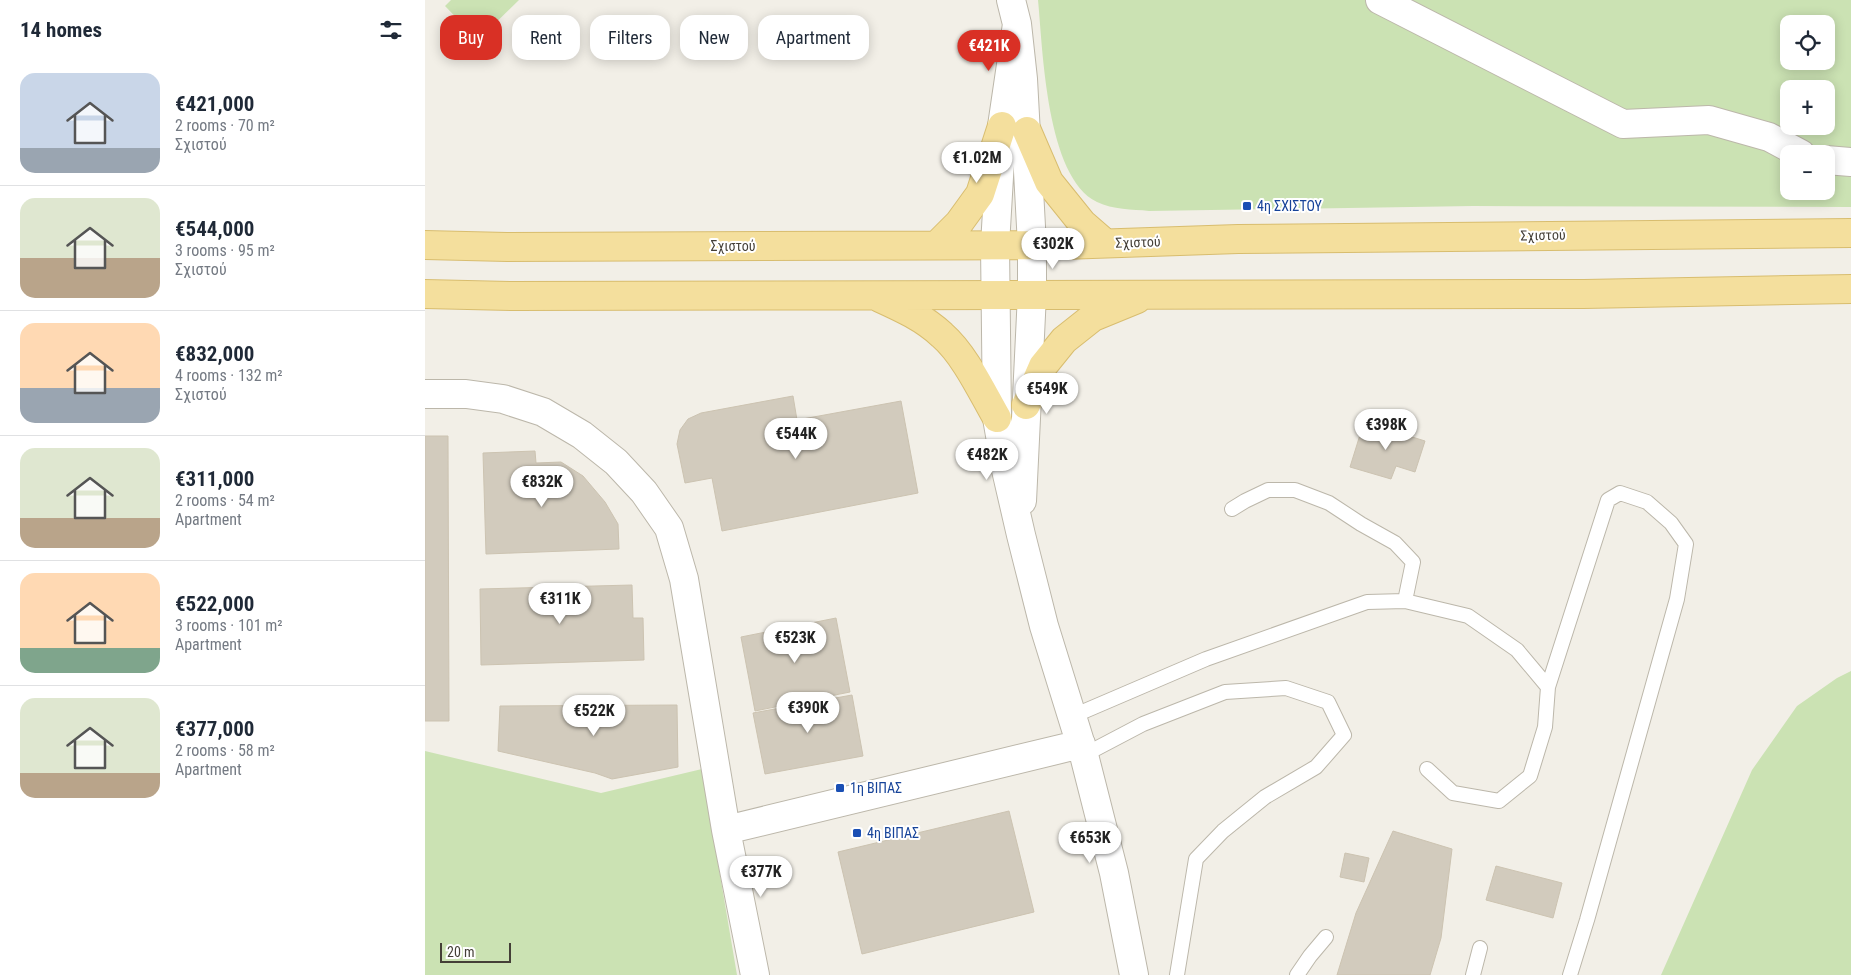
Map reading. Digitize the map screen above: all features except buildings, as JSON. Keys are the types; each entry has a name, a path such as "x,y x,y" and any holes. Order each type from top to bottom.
{"main road":[{"path":"937,245 959,223 980,194 1015,128 1049,182 1082,223 1105,243"},
{"name":"Σχιστού","path":"425,245 507,247 1032,245 1238,239 1851,232"},
{"path":"425,294 511,296 1584,294 1851,289"},
{"path":"871,294 911,312 943,335 966,364 997,418"},
{"path":"1026,405 1043,366 1064,340 1093,317 1149,294"}],"street":[{"path":"1380,0 1623,124 1709,120 1769,137 1784,145"},
{"path":"1014,12 1015,128 1032,245 1032,294 1021,535"},
{"path":"1015,128 995,245 997,418 1006,470 1044,626 1083,749 1114,873 1134,975"},
{"path":"1835,161 1851,162"},
{"path":"425,394 466,394 503,398 543,412 582,435 616,462 644,492 669,528 684,579 726,830 755,975"},
{"path":"726,830 1083,749"}],"lane":[{"path":"1232,510 1245,501 1268,490 1295,490 1329,503 1395,543 1413,562 1405,600"},
{"path":"1427,769 1453,793 1499,801 1530,776 1545,727 1547,688 1608,500 1620,493 1647,502 1671,523 1686,544 1677,599 1570,975"},
{"path":"1073,716 1206,659 1367,602 1405,600 1468,616 1517,650 1547,688"},
{"path":"1083,749 1225,692 1287,688 1328,702 1343,735 1316,767 1265,797 1223,831 1196,859 1177,975"},
{"path":"1297,975 1309,956 1326,937"},
{"path":"1473,975 1480,948"}],"green space":[{"path":"451,0 519,0 502,17 502,15 454,15 445,6"},
{"path":"1038,0 1851,0 1851,207 1473,206 1149,211 1123,209 1097,202 1080,188 1067,167 1057,140 1045,79"},
{"path":"1851,671 1851,975 1661,975 1752,770 1797,706 1837,678"},
{"path":"425,751 601,793 702,769 737,975 425,975"}],"place":[{"name":"4η ΣΧΙΣΤΟΥ","path":"1247,206"},
{"name":"1η ΒΙΠΑΣ","path":"840,788"},
{"name":"4η ΒΙΠΑΣ","path":"857,833"}]}
